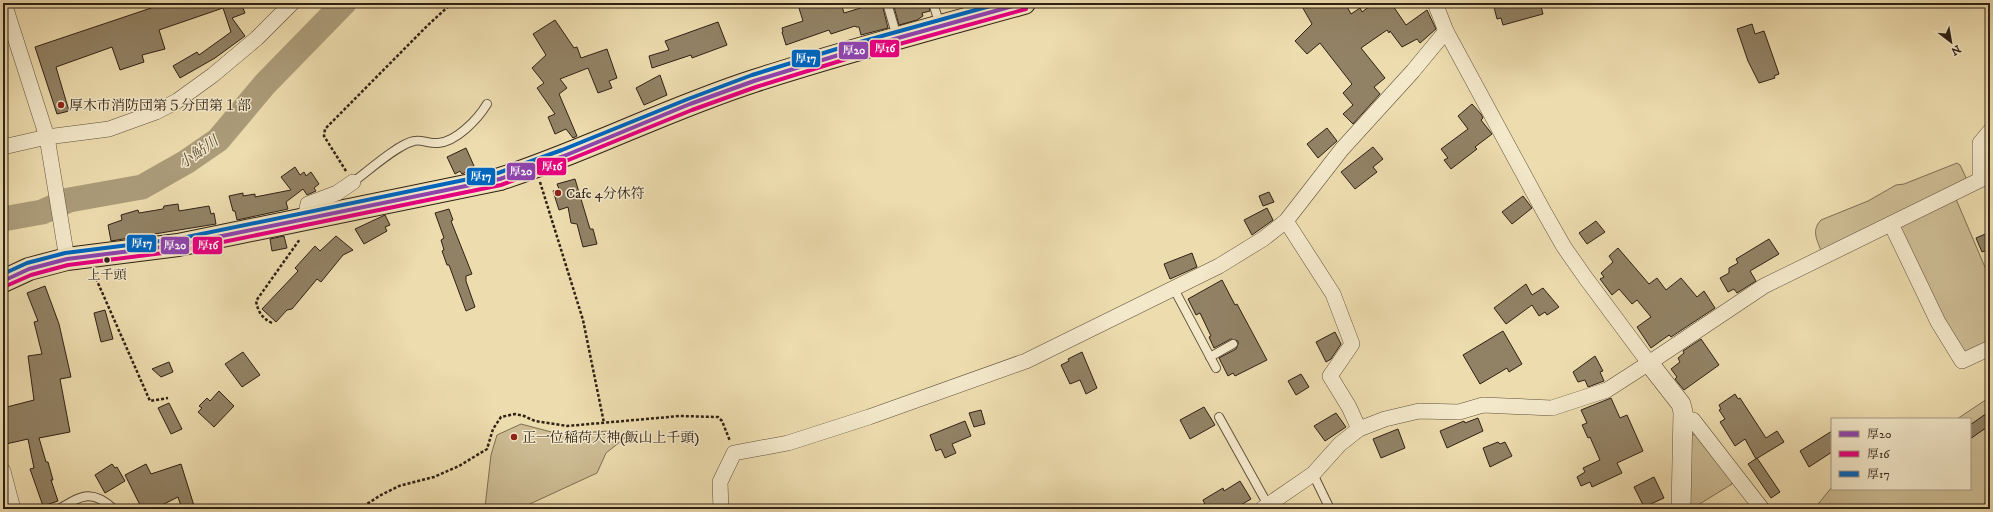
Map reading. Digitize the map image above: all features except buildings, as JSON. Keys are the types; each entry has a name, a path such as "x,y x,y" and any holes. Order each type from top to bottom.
{"main road":[{"path":"3,281 65,252 89,257 178,245 487,182 534,168 673,111 754,81 1024,3"}],"street":[{"path":"4,3 48,140 65,252"},
{"path":"3,147 109,129 156,112 177,101 213,75 263,32 292,3"},
{"path":"1435,3 1446,30 1564,247 1585,278 1681,404 1684,419 1681,509"},
{"path":"721,509 720,482 734,453 788,443 869,417 1026,361 1174,289 1198,275 1200,276 1263,239 1286,221 1342,149 1413,71 1446,30"},
{"path":"1265,507 1313,474 1340,444 1359,429 1385,419 1419,411 1459,412 1483,405 1552,408 1607,390 1764,286 1980,180 1985,174 1980,143 1990,131"},
{"path":"311,217 308,204 348,182"},
{"path":"1286,221 1334,294 1352,344 1330,376 1349,407 1359,429"},
{"path":"1891,224 1938,322 1962,361 1990,348"},
{"path":"1684,419 1693,420 1762,509"},
{"path":"4,475 12,509"}],"lane":[{"path":"887,3 897,39"},
{"path":"933,3 940,27"},
{"path":"348,182 403,145 414,140 437,144 447,141 477,119 487,104"},
{"path":"1174,289 1216,368"},
{"path":"1210,357 1234,344"},
{"path":"1219,417 1265,507"},
{"path":"1313,474 1330,509"},
{"path":"59,509 77,498 91,495 103,499 114,509"},
{"path":"1986,509 1990,504"}],"path":[{"path":"348,182 324,136 325,129 428,25 452,3"},
{"path":"486,3 486,5 502,5 507,3"},
{"path":"534,168 542,185 583,320 604,423"},
{"path":"272,323 265,320 258,311 256,301 311,217"},
{"path":"89,257 91,269 150,401 168,398"},
{"path":"359,509 399,486 434,477 459,466 487,449 493,429 501,417 515,414 535,421 567,426 680,416 718,417 722,421 734,453"}],"shaded area":[{"path":"1957,163 1960,165 1968,182 1821,251 1816,235 1816,228 1821,220 1868,201 1896,185 1904,184"},
{"path":"1956,199 1990,279 1990,342 1964,354 1960,352 1898,231 1900,225"},
{"path":"1990,397 1990,509 1814,509 1831,488 1831,490 1971,490 1971,418 1958,418"},
{"path":"521,424 559,434 610,431 625,438 606,453 597,473 519,509 488,509 485,507 491,455 497,435"},
{"path":"1697,432 1733,479 1732,484 1693,508 1687,505 1689,438"}],"waterway":[{"name":"小鮎川","path":"3,219 42,212 69,200 142,187 186,162 218,140 265,84 344,3"}],"transit line":[{"name":"厚17","path":"3,274 27,263 65,253 177,239 498,173 562,150 752,75 853,44 1001,3"},
{"name":"厚20","path":"3,281 29,269 67,259 178,245 500,179 564,156 690,104 754,81 855,50 1024,3"},
{"name":"厚16","path":"6,286 31,275 68,265 179,251 501,185 566,161 692,110 756,87 856,56 1026,9"}],"place":[{"name":"厚木市消防団第５分団第１部","path":"61,105"},
{"name":"Cafe 4分休符","path":"558,193"},
{"name":"上千頭","path":"107,260"},
{"name":"正一位稲荷大神(飯山上千頭)","path":"514,437"}]}
